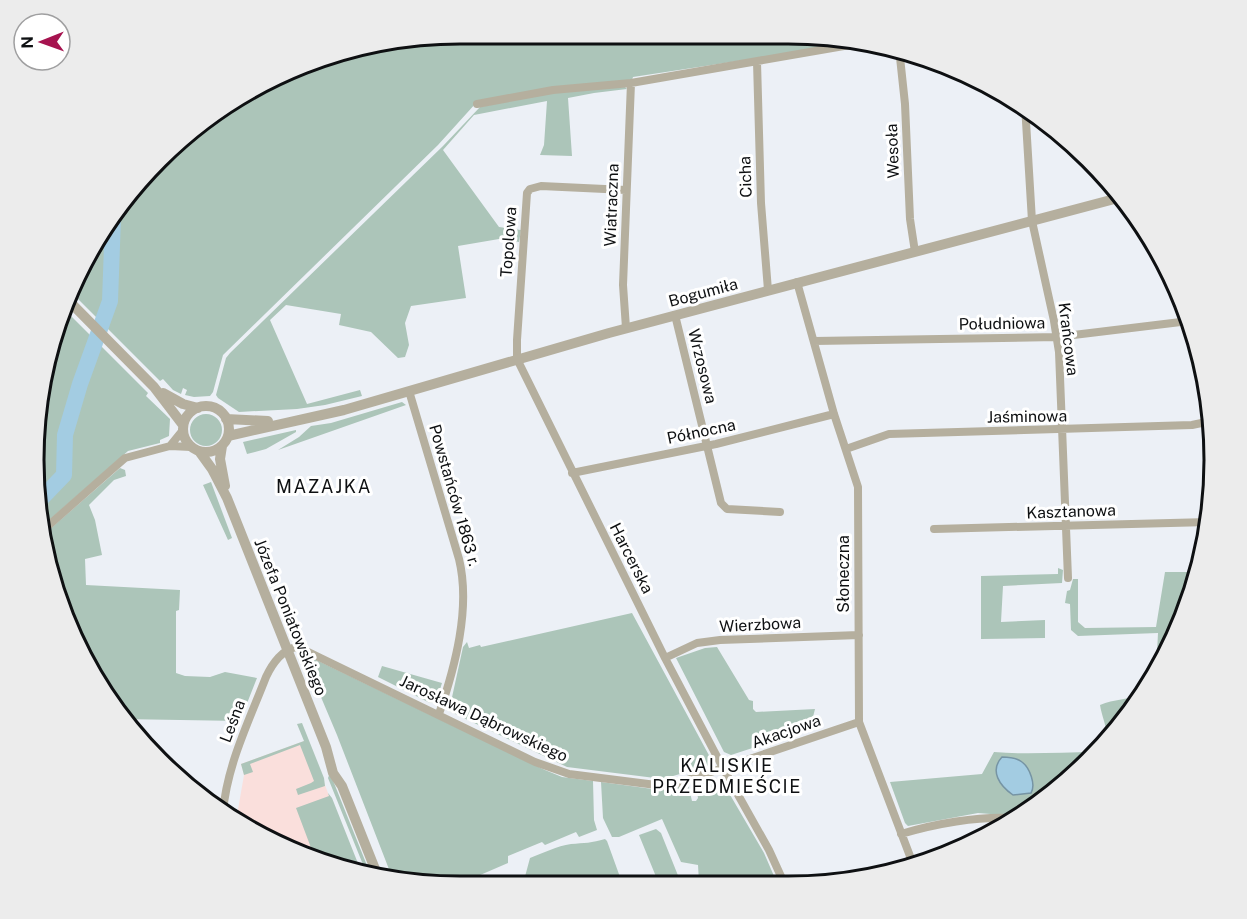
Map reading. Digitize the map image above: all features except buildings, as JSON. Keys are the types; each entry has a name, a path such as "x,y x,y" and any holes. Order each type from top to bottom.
{"street":[{"path":"477,104 553,90 631,83 840,47"},
{"name":"Wesoła","path":"900,60 905,104 910,219 915,252"},
{"name":"Cicha","path":"757,62 761,212 768,290"},
{"name":"Wiatraczna","path":"626,328 623,285 631,83"},
{"name":"Krańcowa","path":"1026,119 1032,221 1057,336 1068,578"},
{"name":"Topolowa","path":"517,359 527,193 541,186 626,190"},
{"name":"Bogumiła","path":"225,441 626,328 1112,199"},
{"name":"Słoneczna","path":"797,282 834,414 858,487 859,722 910,856"},
{"path":"73,305 154,387 183,427 185,440 195,449"},
{"name":"Wrzosowa","path":"675,315 723,507 780,512"},
{"name":"Południowa","path":"814,341 1057,336 1180,322"},
{"name":"Harcerska","path":"517,359 665,658 723,768"},
{"path":"154,387 183,404 198,408"},
{"name":"Powstańców 1863 r.","path":"409,391 459,559 463,582 454,664 439,714"},
{"path":"49,525 125,458 170,446 211,452 225,441 228,427 226,418 215,409 206,406 198,408 187,416 183,427 170,446"},
{"name":"Północna","path":"572,473 707,446 834,414"},
{"name":"Bogumiła","path":"226,418 244,421 293,421"},
{"name":"Jaśminowa","path":"846,449 889,434 1062,430 1202,423"},
{"name":"Józefa Poniatowskiego","path":"225,441 220,459 227,498"},
{"name":"Józefa Poniatowskiego","path":"195,449 212,469 227,498 326,747 331,769 342,786 374,867"},
{"name":"Kasztanowa","path":"934,529 1199,522"},
{"name":"Wierzbowa","path":"665,658 697,643 720,640 859,635"},
{"name":"Jarosława Dąbrowskiego","path":"287,649 298,647 535,762 569,774 664,786 723,768"},
{"name":"Leśna","path":"225,803 231,771 266,677 271,667 287,649"},
{"name":"Akacjowa","path":"723,768 859,722"},
{"path":"723,768 781,876"},
{"path":"901,834 927,827 999,818"}],"shaded area":[{"path":"307,740 355,862 300,844 238,811 244,775 241,764"}],"green space":[{"path":"432,44 827,45 633,77 631,83 476,103 438,145 223,355 210,396 185,395 187,390 183,388 181,394 173,390 163,379 160,381 76,297 99,251 114,228 129,206 165,165 206,129 251,99 276,86 326,66 378,51"},
{"path":"625,87 627,89 568,98 572,156 540,155 544,145 547,101 474,115 443,150 499,227 521,230 519,242 499,239 458,246 466,298 411,306 405,323 409,345 405,357 398,358 371,332 339,325 341,314 286,305 270,320 307,404 360,390 362,396 297,409 239,412 218,398 216,395 226,358 230,353 443,146 480,107 561,91"},
{"path":"70,315 148,393 146,396 170,419 169,436 160,440 160,443 128,451 48,521 44,487 44,432 51,378"},
{"path":"402,402 406,405 278,450 299,437 311,426 331,423"},
{"path":"206,414 217,419 222,430 217,441 206,446 195,441 190,430 195,419"},
{"path":"296,430 266,449 247,454 243,442"},
{"path":"120,468 125,470 126,476 114,480 89,505 95,520 102,555 85,559 86,585 180,590 179,610 176,611 176,673 185,676 210,677 225,672 257,678 240,721 134,719 99,667 75,619 58,567 49,530"},
{"path":"211,482 232,538 228,540 203,485"},
{"path":"1058,568 1063,570 1062,583 1003,586 1001,622 1045,620 1045,638 981,639 981,576 1058,574"},
{"path":"1165,572 1187,572 1172,619 1157,650 1158,633 1078,636 1071,630 1070,604 1065,603 1067,591 1070,590 1073,579 1078,579 1078,622 1085,628 1156,627"},
{"path":"632,613 711,759 710,765 663,779 567,767 449,711 463,647 467,642 469,648 480,645 481,647"},
{"path":"717,647 749,700 753,701 753,709 756,712 815,709 810,729 731,755 724,752 676,658 705,648"},
{"path":"308,656 545,770 562,777 593,781 594,820 597,830 579,837 576,832 545,845 542,842 508,856 508,863 478,876 432,875 389,870 304,657"},
{"path":"382,666 442,683 436,702 430,703 378,677"},
{"path":"1128,698 1106,727 1100,705"},
{"path":"302,723 324,778 325,786 298,795 296,789 314,781 300,745 250,764 253,772 244,775 241,764 304,741 297,724"},
{"path":"994,752 1084,752 1041,790 1004,815 978,813 908,826 890,782 982,774"},
{"path":"330,773 367,865 363,864 328,778"},
{"path":"706,779 707,781 714,779 722,781 764,853 774,876 699,876 698,865 681,862 662,819 619,837 612,837 603,818 601,782 660,790 688,784 692,801 696,801 698,798 695,782"},
{"path":"328,793 358,863 311,848 296,808 329,796"},
{"path":"656,829 661,833 678,876 656,876 639,835"},
{"path":"605,839 607,841 620,876 525,876 530,858 566,845"}],"water":[{"path":"1002,757 1015,759 1025,765 1032,781 1031,793 1013,795 1000,783 996,768"}],"waterway":[{"path":"45,495 64,475 65,435 80,384 110,301 113,230"}],"district":[{"name":"MAZAJKA","path":"324,487"},
{"name":"KALISKIE PRZEDMIEŚCIE","path":"727,776"}]}
